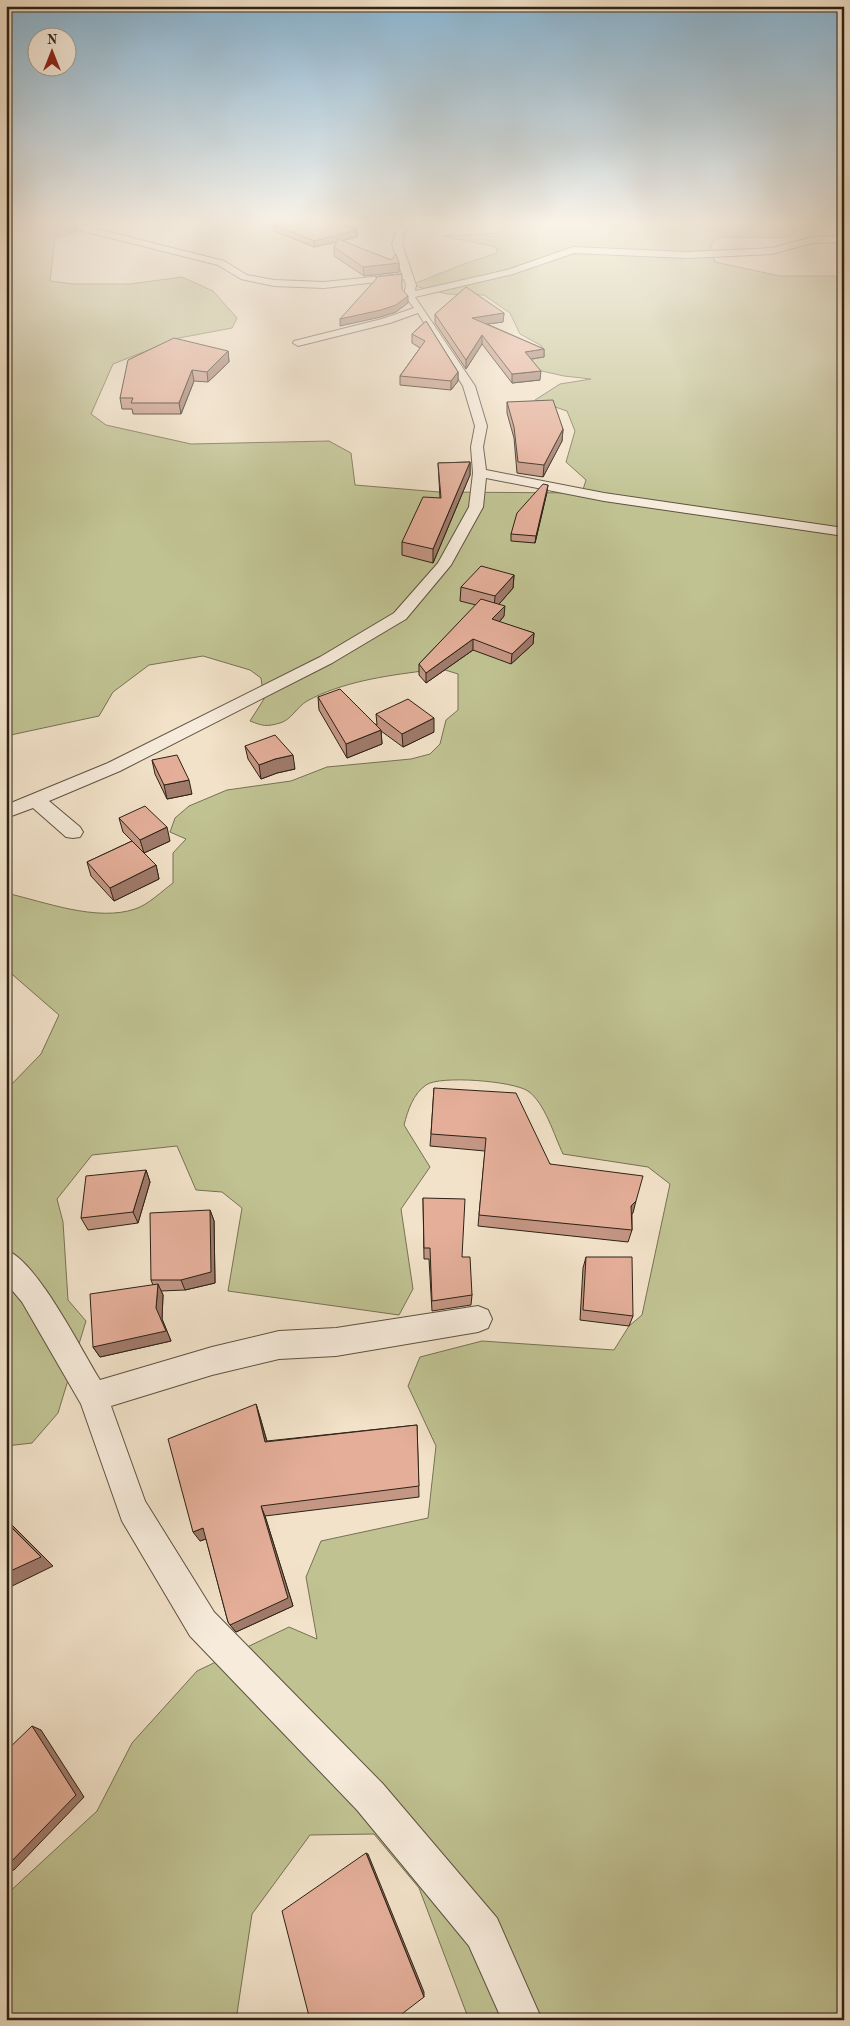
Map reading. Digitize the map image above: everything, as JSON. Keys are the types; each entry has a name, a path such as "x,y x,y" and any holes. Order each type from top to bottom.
{"street":[{"path":"298,343 396,318"},
{"path":"6,812 123,762 326,660 400,616 444,565 476,507 480,473 478,447 481,426 469,386 425,318"},
{"path":"480,473 604,497 844,532"},
{"path":"36,800 73,832"},
{"path":"6,1262 32,1293 93,1397 133,1510 202,1624 370,1797 483,1932 522,2020"},
{"path":"93,1397 212,1360 279,1345 336,1342 478,1319"}],"green space":[{"path":"6,318 237,318 232,328 179,338 113,364 91,414 106,425 191,444 329,441 351,453 355,485 439,492 582,493 586,480 566,462 575,431 567,411 535,400 560,384 591,379 564,376 524,367 538,356 542,346 520,334 512,318 844,318 844,2020 469,2020 419,1888 374,1834 310,1835 252,1914 236,2020 6,2020 6,1895 97,1811 132,1743 197,1671 289,1627 317,1639 306,1577 321,1541 428,1518 436,1446 408,1386 420,1357 482,1341 614,1350 629,1326 642,1315 670,1184 648,1167 563,1154 539,1103 534,1096 520,1087 477,1080 446,1080 426,1085 414,1098 404,1125 430,1167 401,1209 413,1289 399,1315 228,1291 242,1208 222,1192 196,1190 177,1146 92,1155 57,1199 63,1222 68,1300 86,1321 58,1413 32,1443 6,1446 6,1090 41,1054 59,1015 6,969 6,893 88,912 120,912 140,907 173,883 173,853 186,839 170,832 175,818 189,806 227,790 291,781 327,767 411,759 430,754 440,744 446,720 458,710 458,674 426,664 423,671 349,684 320,694 307,701 284,721 265,725 250,721 264,699 261,678 250,670 203,656 149,665 113,692 99,716 6,736"}],"building":[{"path":"437,318 475,318 472,318 544,349 525,352 541,371 512,374 482,335 466,360"},
{"path":"426,321 458,372 451,381 400,376 425,341 412,334"},
{"path":"174,338 228,351 207,372 192,370 179,403 131,403 133,398 120,398 128,360"},
{"path":"553,400 563,429 544,465 518,462 514,427 507,402"},
{"path":"470,462 433,549 402,542 423,497 441,498 438,463"},
{"path":"543,484 548,485 536,536 511,534 517,513"},
{"path":"481,566 514,575 495,596 461,587"},
{"path":"481,599 505,606 492,619 534,633 512,654 473,639 426,673 419,664"},
{"path":"340,689 381,730 346,744 318,697"},
{"path":"408,699 434,718 402,734 376,714"},
{"path":"275,735 293,755 259,765 245,746"},
{"path":"177,755 189,780 164,785 152,760"},
{"path":"145,806 167,827 140,840 119,818"},
{"path":"132,841 156,865 110,888 87,862"},
{"path":"434,1088 516,1093 550,1164 643,1176 636,1201 631,1206 632,1230 479,1215 486,1138 431,1134"},
{"path":"146,1170 133,1212 81,1218 86,1176"},
{"path":"423,1198 465,1199 462,1257 470,1257 472,1295 432,1301 430,1248 424,1248"},
{"path":"210,1210 211,1272 181,1280 151,1280 150,1213"},
{"path":"586,1257 632,1257 633,1316 583,1310"},
{"path":"158,1284 156,1308 166,1331 93,1347 90,1294"},
{"path":"256,1404 265,1442 417,1425 419,1486 261,1506 288,1598 230,1625 203,1528 193,1532 168,1439"},
{"path":"6,1522 41,1557 6,1573"},
{"path":"32,1726 76,1795 6,1867 6,1751"},
{"path":"366,1853 424,1997 394,2020 310,2020 282,1911"}]}
